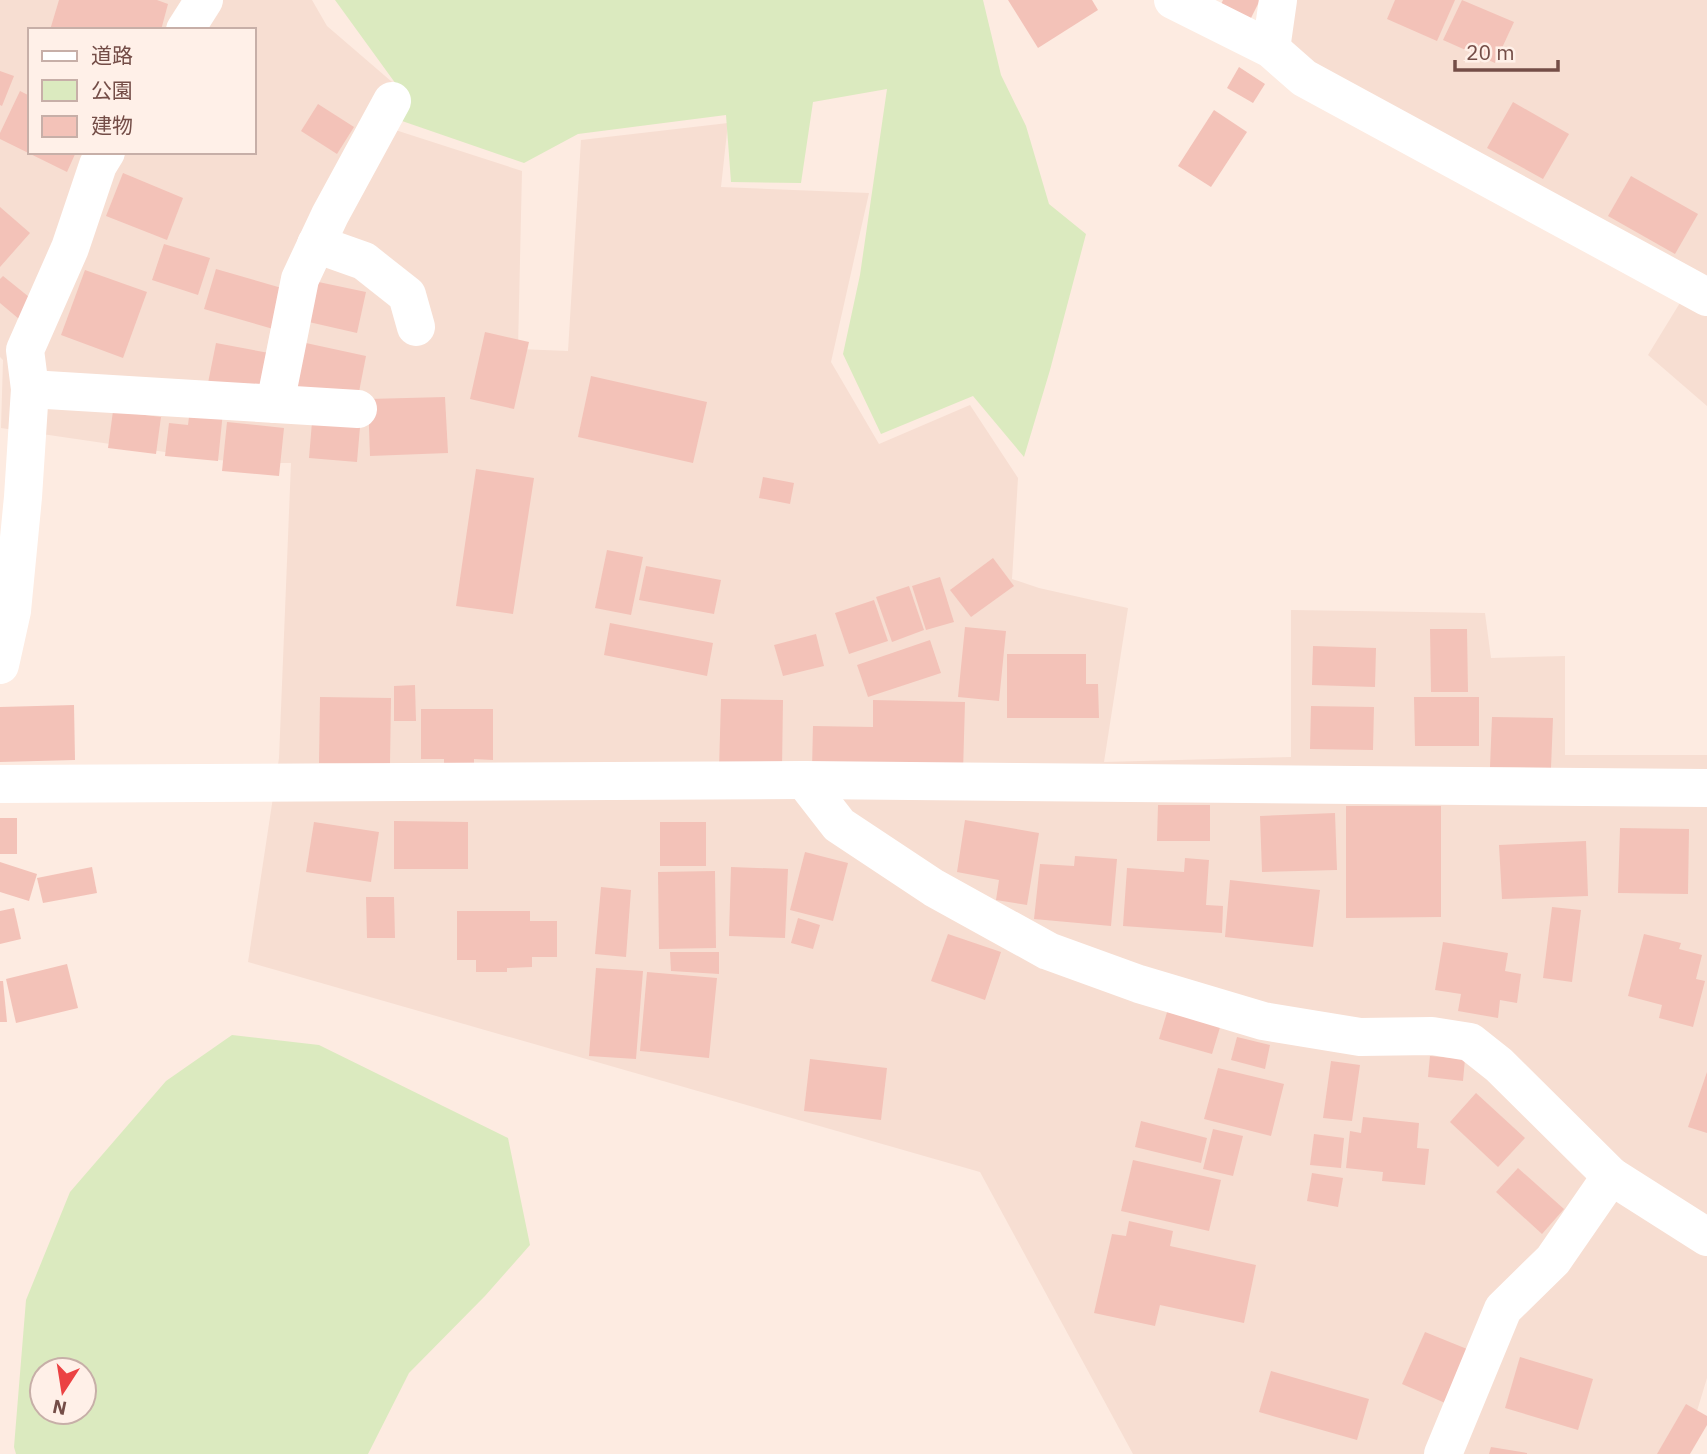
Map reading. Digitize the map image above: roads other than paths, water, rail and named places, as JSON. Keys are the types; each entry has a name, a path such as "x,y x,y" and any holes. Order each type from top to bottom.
{"street":[{"path":"185,28 204,0"},
{"path":"1173,0 1271,49 1304,78 1707,297"},
{"path":"1271,49 1278,0"},
{"path":"275,404 300,279 330,215 392,101"},
{"path":"0,665 12,611 30,389 12,342 70,248 98,165 105,154"},
{"path":"316,244 364,261 407,295 416,327"},
{"path":"30,389 358,409"},
{"path":"804,780 839,825 934,888 1048,951 1139,984 1263,1021 1360,1037 1432,1036 1470,1042 1499,1065 1611,1177 1707,1237"},
{"path":"0,784 804,780 1707,788"},
{"path":"1443,1454 1503,1309 1553,1260 1611,1177"}]}
